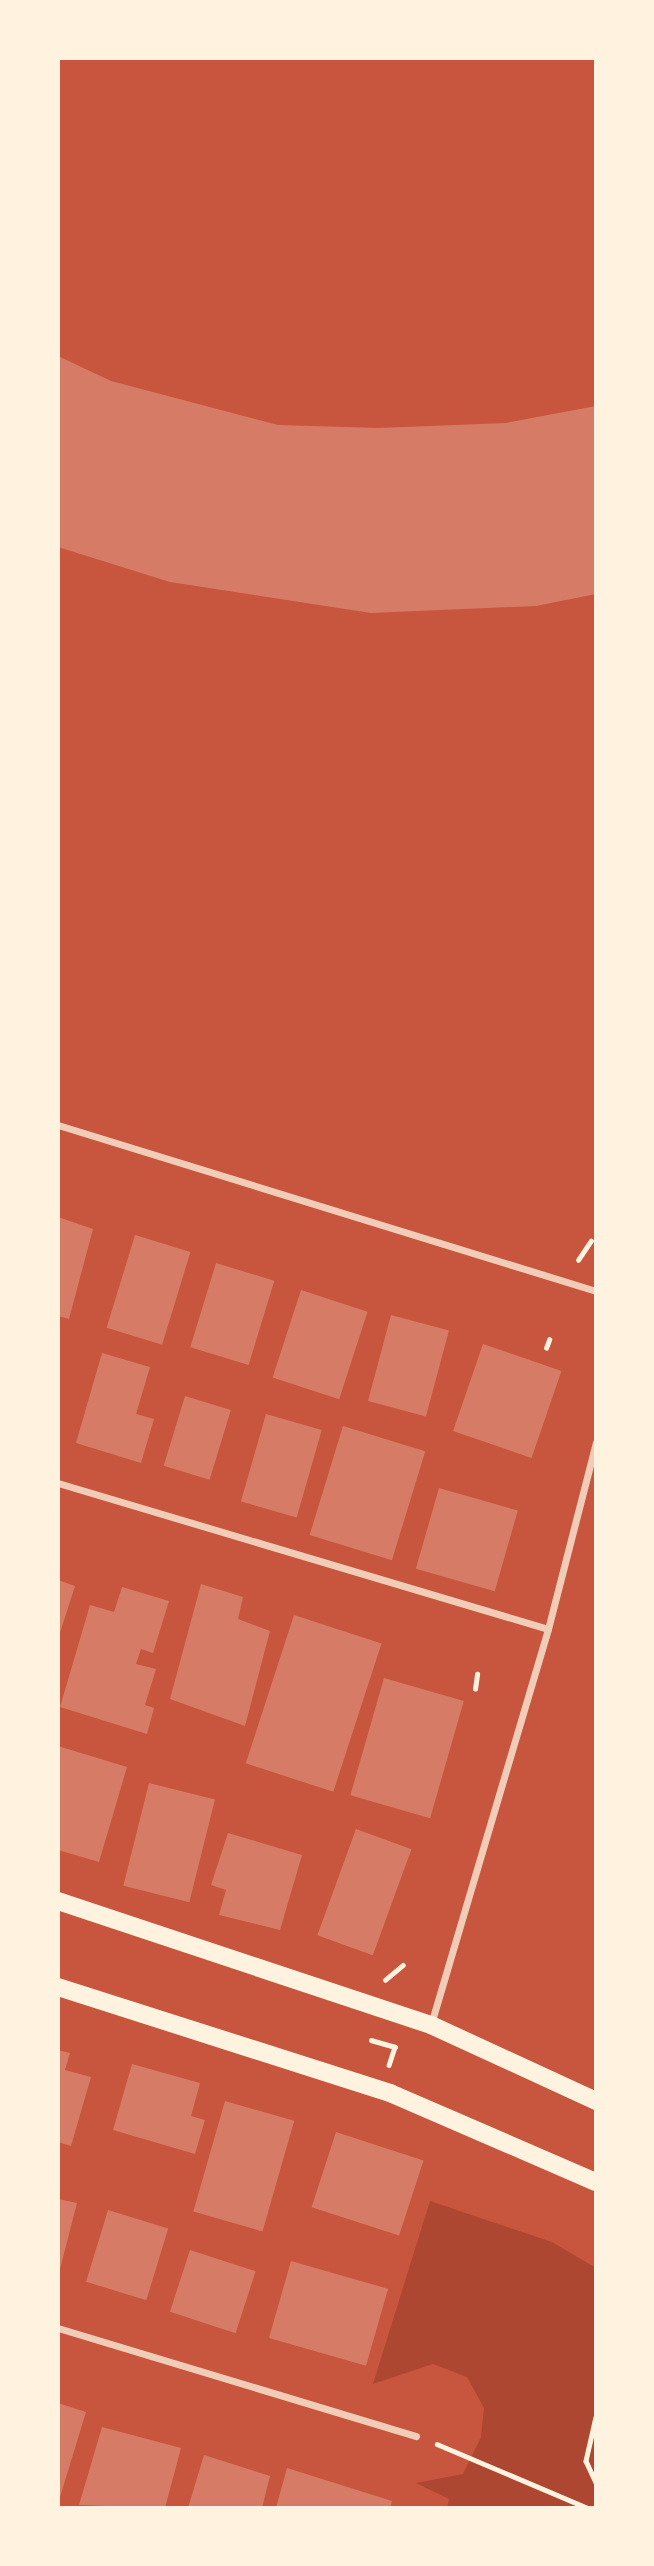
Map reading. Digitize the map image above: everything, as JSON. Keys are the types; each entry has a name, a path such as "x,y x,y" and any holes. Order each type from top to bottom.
{"main road":[{"path":"58,1901 431,2025 596,2101"},
{"path":"58,1987 390,2093 596,2182"}],"street":[{"path":"58,1125 596,1291"},
{"path":"431,2025 548,1629 596,1442"},
{"path":"58,1483 548,1629"},
{"path":"58,2328 416,2435"}],"path":[{"path":"575,1264 591,1241"},
{"path":"546,1348 549,1340"},
{"path":"475,1689 477,1674"},
{"path":"386,1979 403,1965"},
{"path":"371,2040 395,2047 387,2071"},
{"path":"596,2417 586,2461 596,2482"},
{"path":"416,2435 588,2508"}],"shaded area":[{"path":"430,2201 552,2242 596,2268 596,2508 447,2508 449,2499 416,2483 463,2474 481,2437 484,2408 467,2377 433,2364 373,2384"}],"building":[{"path":"58,356 111,381 278,425 379,428 506,423 596,406 596,594 536,606 371,613 170,582 58,547"},
{"path":"58,1217 93,1229 69,1319 58,1316"},
{"path":"135,1235 190,1252 162,1345 107,1328"},
{"path":"216,1263 274,1281 249,1365 190,1347"},
{"path":"301,1290 368,1312 339,1399 273,1377"},
{"path":"391,1315 449,1331 426,1416 368,1401"},
{"path":"483,1344 561,1371 532,1458 453,1431"},
{"path":"102,1353 150,1367 136,1414 154,1419 141,1463 76,1443"},
{"path":"185,1396 231,1410 210,1480 164,1466"},
{"path":"266,1414 322,1430 297,1517 241,1501"},
{"path":"343,1426 425,1451 392,1560 310,1535"},
{"path":"439,1488 518,1511 495,1591 416,1569"},
{"path":"58,1580 75,1586 58,1639"},
{"path":"201,1584 243,1597 238,1619 270,1631 245,1726 170,1699"},
{"path":"122,1587 169,1601 153,1653 141,1649 136,1664 156,1669 145,1705 154,1708 147,1734 60,1707 90,1605 114,1612"},
{"path":"294,1615 381,1643 333,1792 246,1763"},
{"path":"384,1678 464,1701 430,1818 350,1795"},
{"path":"58,1746 127,1767 99,1862 58,1850"},
{"path":"149,1783 215,1799 189,1902 123,1886"},
{"path":"356,1829 411,1849 373,1955 317,1935"},
{"path":"228,1833 302,1855 280,1930 219,1915 226,1890 211,1885"},
{"path":"58,2050 70,2053 65,2070 91,2077 71,2146 58,2142"},
{"path":"132,2064 200,2083 191,2116 205,2120 195,2154 113,2130"},
{"path":"225,2101 294,2121 263,2231 193,2212"},
{"path":"336,2132 423,2160 399,2236 312,2207"},
{"path":"58,2199 77,2203 59,2273 58,2273"},
{"path":"108,2210 168,2228 146,2300 86,2282"},
{"path":"190,2250 256,2271 236,2333 170,2312"},
{"path":"291,2261 388,2289 366,2366 269,2338"},
{"path":"58,2403 86,2412 60,2497 58,2496"},
{"path":"102,2427 181,2448 165,2508 79,2505"},
{"path":"204,2455 270,2476 262,2508 188,2508"},
{"path":"287,2468 392,2501 390,2508 276,2508"}]}
